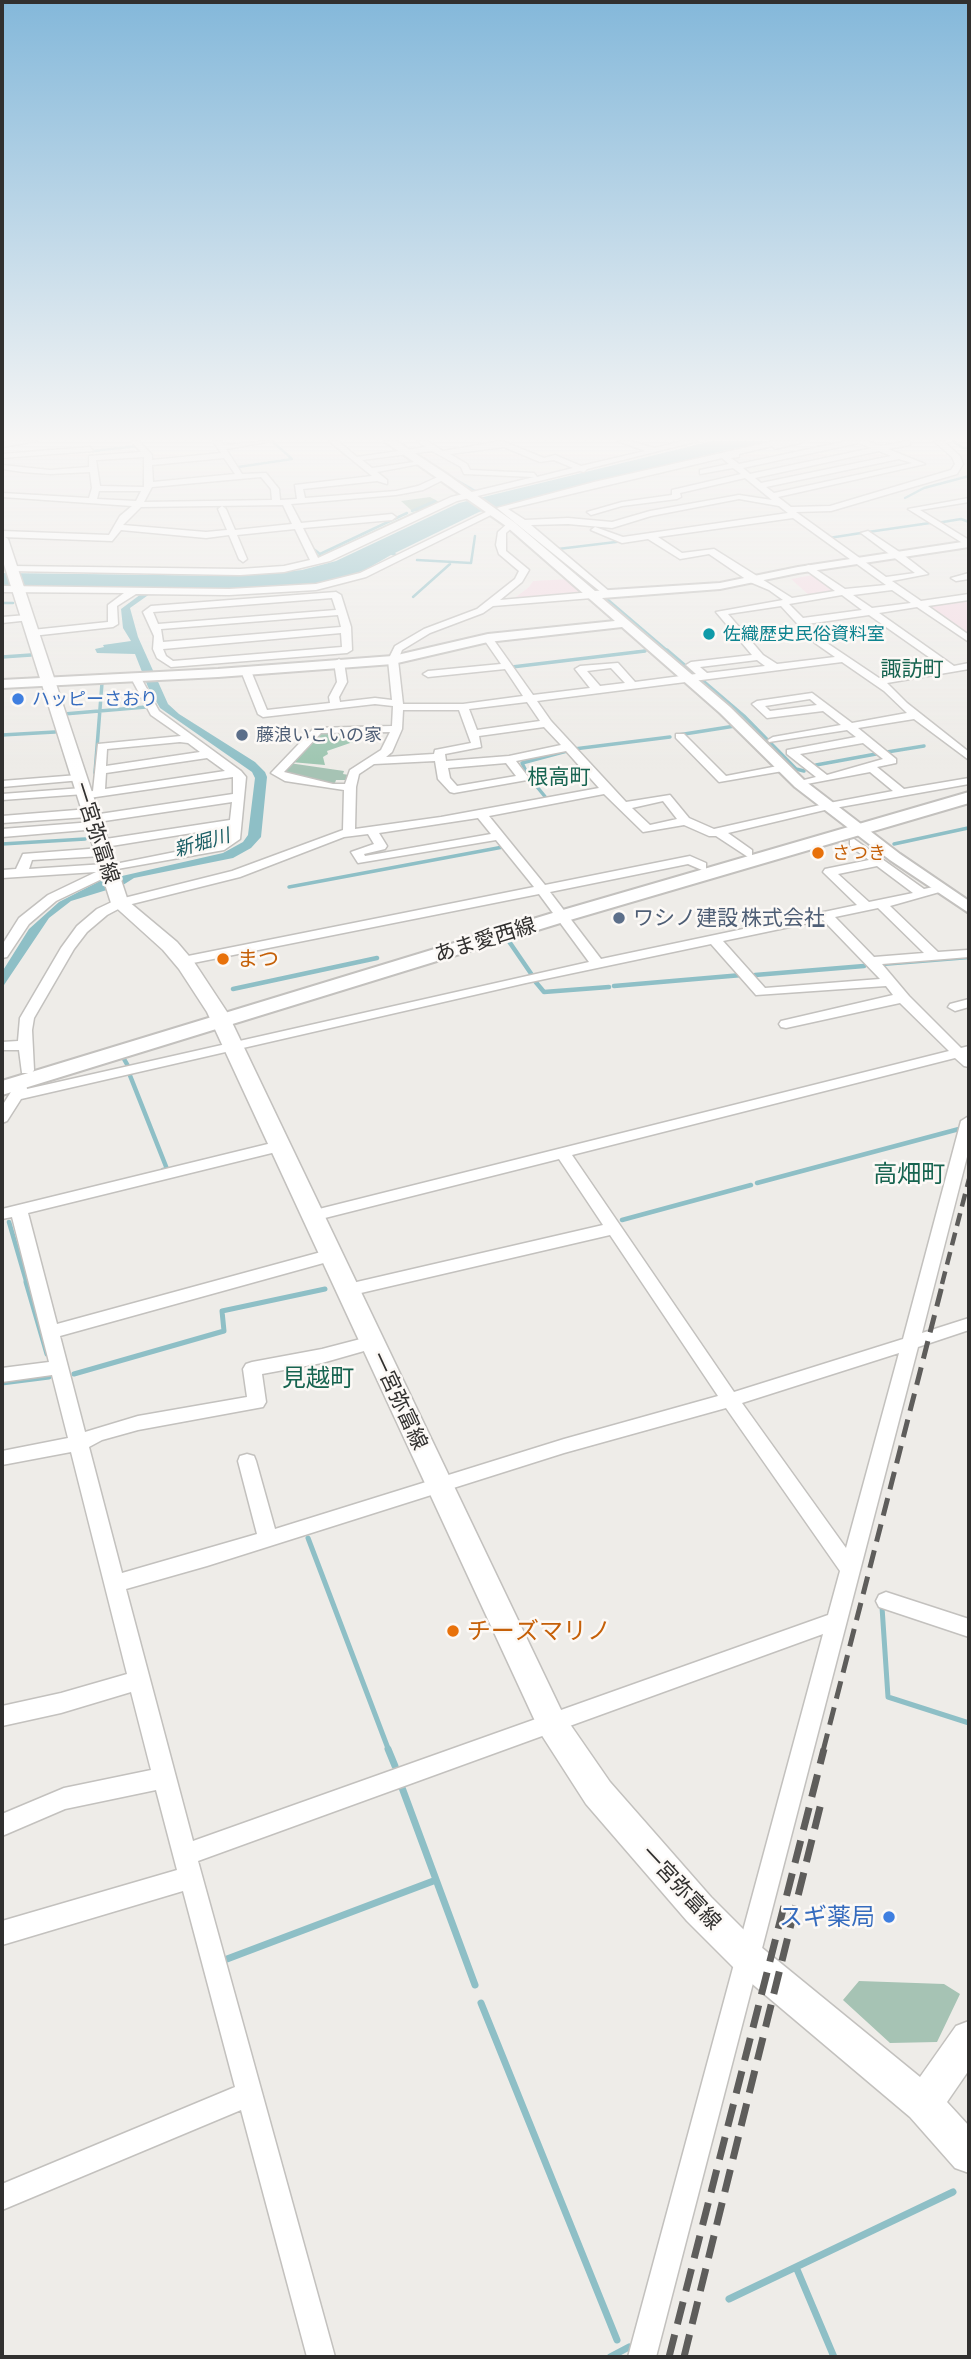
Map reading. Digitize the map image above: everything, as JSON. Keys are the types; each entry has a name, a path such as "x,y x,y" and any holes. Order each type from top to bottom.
{"main road":[{"name":"一宮弥富線","path":"6,556 14,590 86,789 91,819 112,881 183,961 223,1027 552,1724 598,1793 644,1849 748,1959 923,2104 969,2154"},
{"name":"あま愛西線","path":"14,1083 223,1027 702,866 748,853 854,832 969,788"},
{"name":"あま愛西線","path":"561,913 854,832 969,797"},
{"path":"923,2104 969,2039"}],"street":[{"path":"6,556 35,551"},
{"path":"239,551 243,559"},
{"path":"310,551 315,562"},
{"path":"6,556 257,571 315,562 343,551"},
{"path":"2,595 14,590 240,592 330,585 363,575 412,551"},
{"path":"349,833 350,787 354,772 386,752 397,729 398,706 393,660 398,648 417,635 470,616 491,603 523,575 522,566 503,551"},
{"path":"544,551 624,623 696,676 783,768 854,832 877,862 921,893"},
{"path":"550,551 607,594"},
{"path":"673,551 680,556 710,551"},
{"path":"711,551 753,580 772,588 786,602 798,622 818,641 877,682 969,757"},
{"path":"842,551 969,639"},
{"path":"883,580 923,574 891,551"},
{"path":"491,603 706,588 809,568 923,551"},
{"path":"809,568 952,669"},
{"path":"956,578 969,576"},
{"path":"774,667 759,657 721,612 893,587"},
{"path":"2,620 29,626 113,624 113,605 137,590"},
{"path":"2,684 137,678 168,672 279,662 347,650 346,630 336,595 151,609 148,612 159,636 158,645 168,672"},
{"path":"798,622 969,597"},
{"path":"264,601 279,662"},
{"path":"155,627 341,612"},
{"path":"168,672 246,671 279,662 393,660 488,638 624,623"},
{"path":"158,645 346,630"},
{"path":"488,638 547,723 623,806 648,829 685,821"},
{"path":"696,676 691,665 759,657"},
{"path":"246,671 264,714 375,701 398,706 463,707 842,659"},
{"path":"337,730 337,706 334,697 342,682 339,662"},
{"path":"597,689 580,669 614,665 632,685"},
{"path":"428,674 507,666"},
{"path":"877,682 969,666"},
{"path":"2,954 24,920 52,898 225,846 234,839 240,777 155,713 137,678"},
{"path":"825,708 767,715 757,704 812,696 891,761 868,765 902,793"},
{"path":"463,707 477,745 439,751 444,779 454,790 607,790"},
{"path":"773,740 916,715"},
{"path":"473,734 547,723"},
{"path":"350,787 333,787 285,778 277,773 318,730 397,729"},
{"path":"680,736 723,780 783,768"},
{"path":"824,778 791,752 864,739"},
{"path":"86,789 101,770 102,746 191,740"},
{"path":"154,743 160,762"},
{"path":"374,761 509,759 567,747"},
{"path":"101,770 209,754"},
{"path":"509,759 531,790"},
{"path":"800,784 872,768"},
{"path":"2,797 237,773"},
{"path":"623,806 666,797 685,821 709,832 719,832 829,807 969,781"},
{"path":"2,784 86,789"},
{"path":"2,874 21,873 112,881 236,874 349,833 481,813 531,790"},
{"path":"2,833 239,797"},
{"path":"481,813 561,913 597,963"},
{"path":"2,820 91,819"},
{"path":"441,821 455,844"},
{"path":"21,873 27,857 100,848 237,822"},
{"path":"372,831 381,846 357,852 362,860 500,836"},
{"path":"719,832 748,853"},
{"path":"854,832 969,908"},
{"path":"183,961 690,860 702,866"},
{"path":"866,907 829,873 877,862"},
{"path":"2,1118 27,1045 27,1018 68,948 91,920 112,881"},
{"path":"223,1027 597,963 881,904 939,888"},
{"path":"881,904 935,956"},
{"path":"826,916 872,961 904,999 966,1055"},
{"path":"714,940 761,992 891,982"},
{"path":"872,961 967,954"},
{"path":"786,1024 904,999"},
{"path":"2,1046 27,1045"},
{"path":"313,1216 966,1055"},
{"path":"642,2357 838,1620 849,1568 969,1125"},
{"path":"280,1146 10,1213 51,1332 164,1778 321,2357"},
{"path":"563,1153 730,1400 849,1568"},
{"path":"348,1290 615,1228"},
{"path":"51,1332 331,1255"},
{"path":"116,1583 268,1539 564,1446 730,1400 969,1324"},
{"path":"2,1458 79,1443 97,1434 138,1423 257,1402 252,1370 322,1356 372,1342"},
{"path":"2,1375 60,1367"},
{"path":"247,1461 268,1539"},
{"path":"886,1601 969,1628"},
{"path":"2,1933 188,1866 552,1724 838,1620"},
{"path":"2,1716 61,1703 140,1680"},
{"path":"2,1825 64,1798 164,1778"},
{"path":"2,2197 249,2094"}],"shaded area":[{"path":"818,574 844,592 811,597 791,579"},
{"path":"569,579 584,592 580,595 512,600 533,581"},
{"path":"969,598 969,637 925,607 926,605"}],"green space":[{"path":"313,551 321,555 329,551 341,551 326,558 317,558"},
{"path":"350,731 353,742 327,751 328,754 323,757 325,765 291,762 319,733"},
{"path":"289,763 344,771 343,774 349,775 346,780 336,780 334,786 282,773"},
{"path":"859,1981 944,1984 960,1994 937,2042 890,2043 843,2000"}],"water":[{"path":"357,551 399,551 395,553 398,555 391,555 365,570 327,583 230,589 164,588 154,591 130,608 138,637 168,704 179,714 255,762 265,772 267,777 261,837 251,848 233,858 134,878 123,885 71,901 49,918 2,988 2,972 29,929 59,902 100,881 223,853 243,842 248,835 255,778 252,772 160,708 135,654 97,653 95,649 104,647 103,645 131,641 123,628 121,609 141,594 142,588 2,586 2,573 241,576 302,570 336,561"}],"waterway":[{"path":"316,551 320,554 326,551"},
{"path":"417,560 471,563 473,551"},
{"path":"413,597 450,564"},
{"path":"587,580 599,592"},
{"path":"607,599 669,652"},
{"path":"2,603 13,603"},
{"path":"667,650 744,716 796,769 804,771"},
{"path":"512,667 645,651 636,652"},
{"path":"2,657 31,655"},
{"path":"100,711 102,683"},
{"path":"100,711 146,707"},
{"path":"64,714 100,711"},
{"path":"95,773 100,711"},
{"path":"678,735 735,726"},
{"path":"2,735 55,732"},
{"path":"574,749 670,737"},
{"path":"887,752 924,746"},
{"path":"547,799 529,777 522,763 567,751"},
{"path":"816,765 876,754"},
{"path":"894,844 968,828"},
{"path":"2,844 85,839"},
{"path":"289,887 503,847"},
{"path":"508,940 532,975"},
{"path":"882,964 969,957"},
{"path":"233,989 377,958"},
{"path":"755,975 864,966"},
{"path":"614,986 742,975"},
{"path":"534,980 544,992 609,987"},
{"path":"124,1059 128,1066"},
{"path":"129,1073 167,1169 163,1170"},
{"path":"757,1183 959,1129"},
{"path":"622,1220 751,1185"},
{"path":"9,1222 27,1284"},
{"path":"26,1282 47,1354"},
{"path":"74,1374 224,1331 222,1311 325,1289"},
{"path":"2,1383 49,1377"},
{"path":"308,1538 389,1751"},
{"path":"882,1607 888,1697 969,1723"},
{"path":"388,1749 395,1766"},
{"path":"401,1785 475,1985"},
{"path":"227,1959 436,1880"},
{"path":"481,2003 617,2340"},
{"path":"729,2299 953,2192"},
{"path":"796,2267 834,2357"},
{"path":"610,2357 629,2347"}],"railway":[{"path":"942,1284 969,1179"},
{"path":"823,1751 943,1282"},
{"path":"669,2357 824,1749"},
{"path":"684,2357 822,1799"}],"place":[{"name":"佐織歴史民俗資料室","path":"709,634"},
{"name":"ハッピーさおり","path":"18,699"},
{"name":"藤浪いこいの家","path":"242,735"},
{"name":"さつき","path":"818,853"},
{"name":"ワシノ建設 株式会社","path":"619,918"},
{"name":"まつ","path":"223,959"},
{"name":"チーズマリノ","path":"453,1631"},
{"name":"スギ薬局","path":"889,1917"}],"district":[{"name":"諏訪町","path":"912,669"},
{"name":"根高町","path":"559,777"},
{"name":"高畑町","path":"909,1174"},
{"name":"見越町","path":"318,1378"}],"water label":[{"name":"新堀川","path":"202,843"}]}
